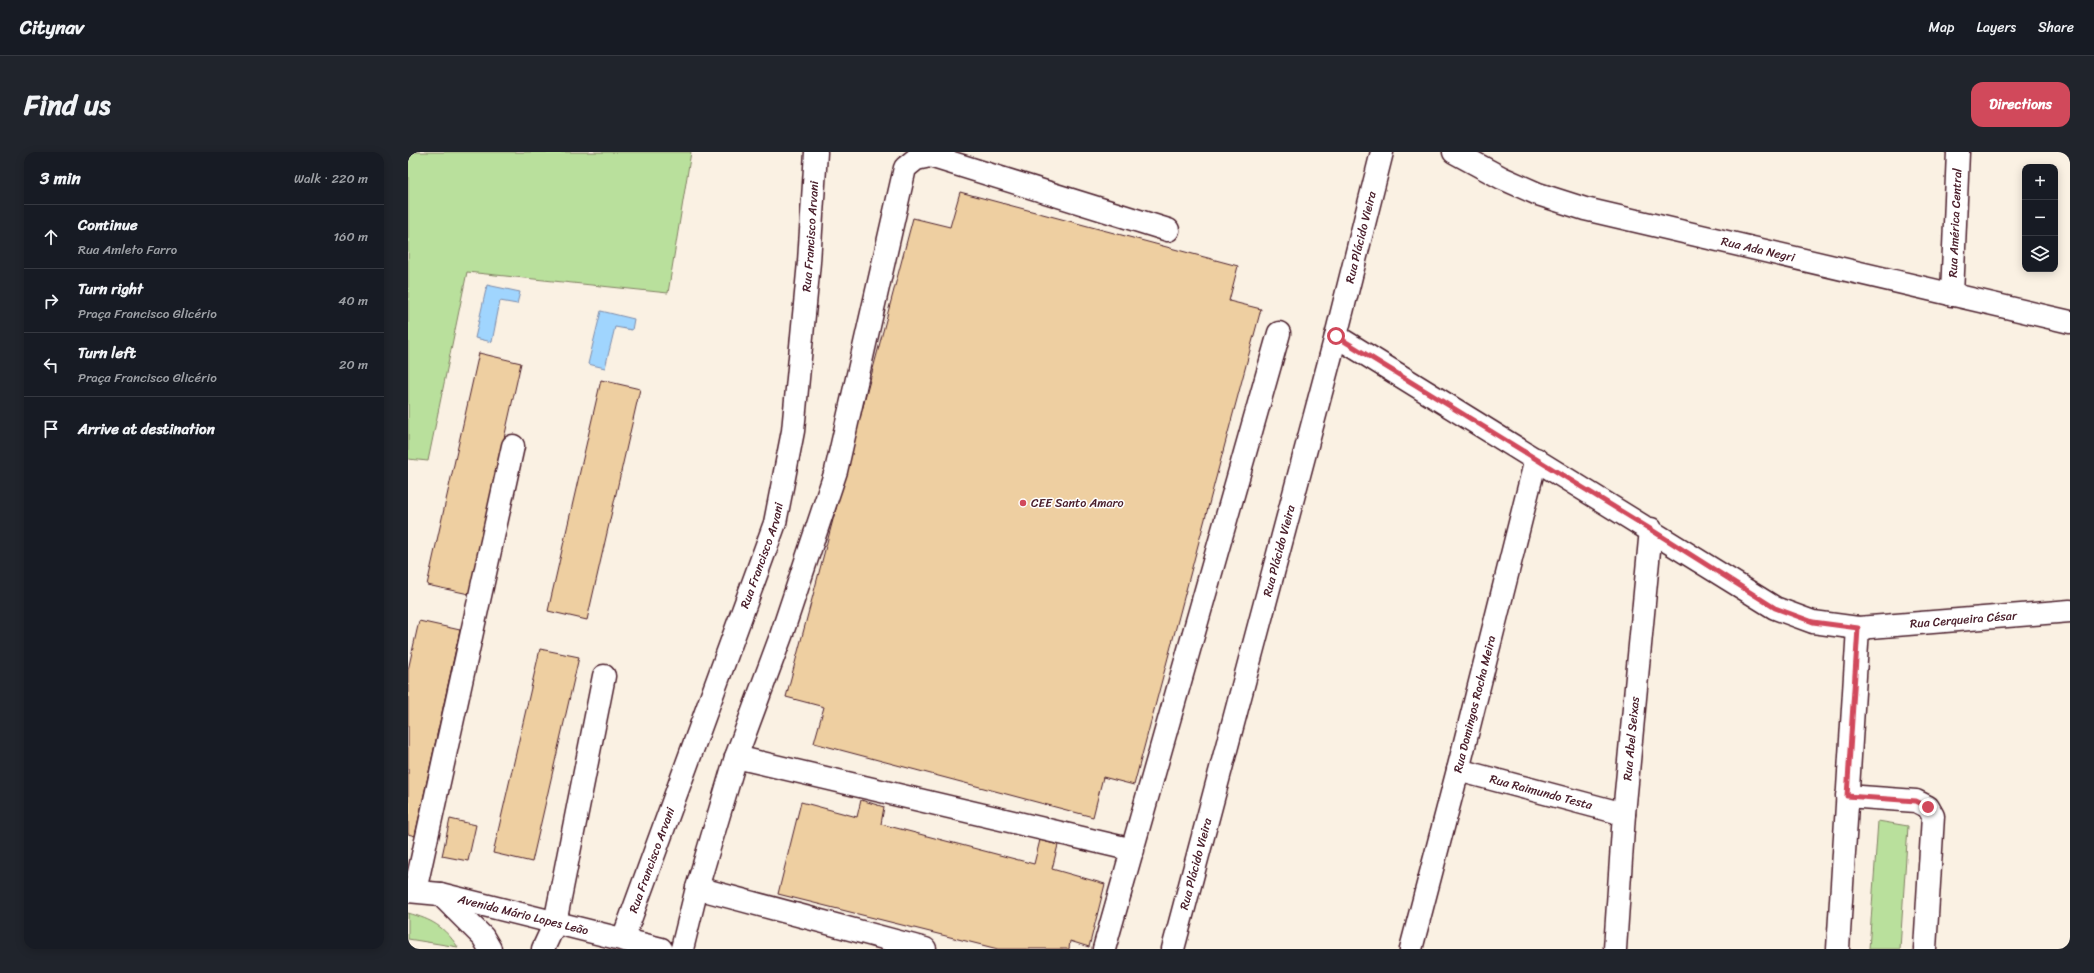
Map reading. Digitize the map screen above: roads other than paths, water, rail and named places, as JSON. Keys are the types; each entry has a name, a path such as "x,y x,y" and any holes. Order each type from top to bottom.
{"street":[{"name":"Rua Francisco Arvani","path":"623,939 775,523 793,431 809,262 816,152"},
{"name":"Rua Plácido Vieira","path":"1173,949 1336,336 1382,152"},
{"name":"Rua Ada Negri","path":"1454,152 1502,178 1531,191 1584,209 2070,322"},
{"name":"Rua América Central","path":"1952,294 1958,152"},
{"path":"682,949 697,888 736,757 781,636 836,471 905,168 916,159 930,156 1168,230"},
{"path":"1104,949 1279,333"},
{"name":"Rua Cerqueira César","path":"1336,336 1650,529 1775,608 1813,622 1858,628 2070,611"},
{"path":"411,891 513,446"},
{"name":"Rua Domingos Rocha Meira","path":"1411,949 1458,770 1536,459"},
{"name":"Rua Abel Seixas","path":"1615,949 1624,814 1650,529"},
{"path":"1838,949 1858,628"},
{"path":"543,949 555,923 604,676"},
{"path":"736,757 1133,850"},
{"name":"Rua Raimundo Testa","path":"1458,770 1624,814"},
{"path":"1847,796 1916,801 1928,807 1933,816 1925,949"},
{"path":"697,888 925,949"},
{"name":"Avenida Mário Lopes Leão","path":"411,891 440,894 661,949"},
{"path":"440,894 483,937 490,949"}],"water":[{"path":"487,285 520,292 517,304 500,301 492,342 475,338"},
{"path":"601,311 634,319 632,330 615,327 605,368 588,364"}],"place":[{"name":"CEE Santo Amaro","path":"1023,503"}]}
